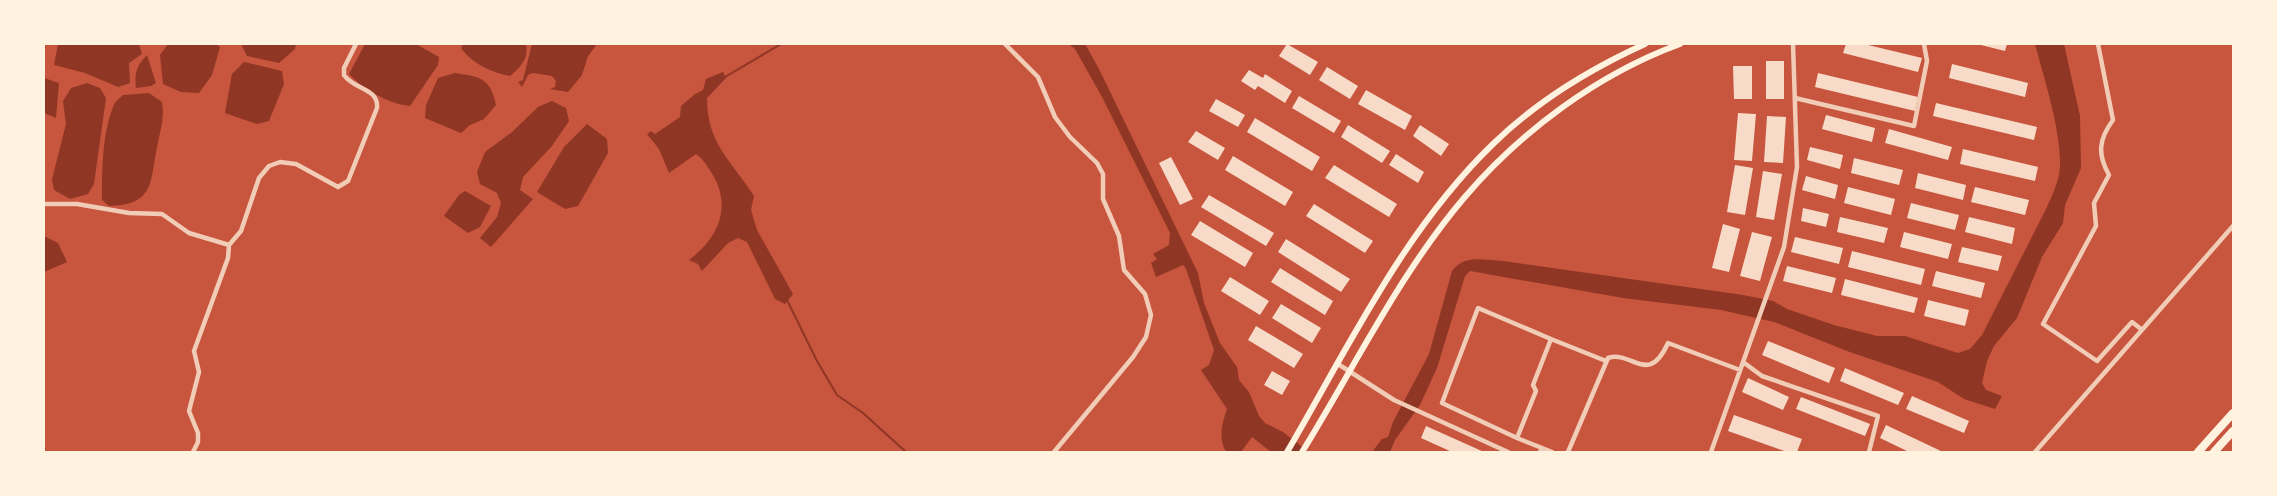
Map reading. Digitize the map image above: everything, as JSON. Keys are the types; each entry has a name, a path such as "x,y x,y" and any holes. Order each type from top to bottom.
{"highway":[{"path":"2198,452 2233,413"},
{"path":"2214,452 2233,431"}],"main road":[{"path":"1287,452 1374,302 1431,214 1453,187 1494,143 1574,81 1601,64 1644,44"},
{"path":"1302,452 1350,371 1443,225 1465,197 1505,154 1540,125 1613,75 1680,44"}],"street":[{"path":"193,452 198,442 198,433 189,410 199,372 194,351 228,258 228,245 241,231 259,178 269,166 287,161 338,187 348,181 375,115 378,100 375,96 348,81 344,76 344,68 356,44"},
{"path":"1006,44 1038,78 1055,117 1070,137 1097,163 1103,174 1103,199 1118,236 1124,270 1145,294 1151,315 1146,337 1133,357 1054,452"},
{"path":"1711,452 1784,246 1797,167 1793,44"},
{"path":"1795,98 1914,126 1927,61 1924,44"},
{"path":"2098,44 2113,120 2102,135 2102,163 2109,175 2094,203 2096,226 2042,324 2097,361 2132,322 2141,329"},
{"path":"44,204 77,204 129,213 162,214 189,233 228,245"},
{"path":"2034,452 2233,226"},
{"path":"1552,452 1541,450 1442,403 1478,308 1606,361"},
{"path":"1517,438 1536,392 1533,386 1552,339"},
{"path":"1568,452 1608,358 1614,356 1647,365 1659,357 1668,343 1740,370"},
{"path":"1743,362 1762,376 1878,416 1869,452"},
{"path":"1338,364 1394,400 1508,452"}],"shaded area":[{"path":"58,44 139,44 142,54 129,63 130,83 118,87 85,73 54,65"},
{"path":"168,44 216,44 220,47 212,75 199,93 181,92 163,84 160,55"},
{"path":"241,44 296,44 295,49 279,63 247,56"},
{"path":"365,44 416,44 439,57 438,65 410,106 402,105 377,95 349,74"},
{"path":"463,44 526,44 527,49 525,58 520,66 510,76 489,70 470,58 461,48"},
{"path":"532,44 597,44 588,56 582,75 568,92 550,89 555,87 556,81 552,76 533,73 528,75 522,87 518,82 523,80"},
{"path":"1069,44 1085,44 1099,69 1198,273 1204,303 1220,343 1237,367 1239,380 1249,392 1259,416 1265,423 1283,432 1309,452 1271,452 1252,437 1241,452 1226,452 1221,436 1227,409 1201,370 1209,365 1214,350 1186,269 1183,265 1156,277 1151,263 1157,259 1153,254 1169,245 1170,233 1102,97 1075,49"},
{"path":"2035,44 2064,44 2080,116 2081,168 2065,205 2063,223 2042,257 2017,318 1994,346 1987,361 1982,383 1986,390 2002,396 1995,409 1964,399 1938,382 1847,351 1774,322 1721,310 1623,298 1470,271 1465,276 1437,368 1420,405 1395,440 1390,452 1372,452 1382,439 1388,437 1393,422 1429,354 1452,271 1462,262 1468,260 1503,261 1743,295 1773,301 1787,309 1834,325 1877,336 1905,336 1958,353 1970,349 1982,335 2046,209 2059,176 2060,151 2058,137"},
{"path":"147,55 156,83 151,86 136,88 135,78 137,70"},
{"path":"244,62 282,71 284,84 269,121 257,124 225,113 232,74"},
{"path":"723,72 726,78 707,98 711,128 722,151 754,196 751,210 757,230 793,294 785,304 775,299 747,242 738,238 728,243 702,271 698,264 689,260 708,241 720,220 722,209 718,185 706,164 696,154 669,173 659,149 647,134 651,131 655,134 680,117 681,106 703,90 706,79"},
{"path":"455,73 483,80 491,89 496,105 484,119 470,125 461,133 425,118 426,105 438,78"},
{"path":"44,78 59,83 56,118 44,113"},
{"path":"87,83 100,88 106,98 94,184 88,194 70,199 54,190 52,179 66,124 63,101 71,88"},
{"path":"149,93 162,102 163,114 151,181 142,196 134,201 124,205 109,206 102,200 105,141 109,118 114,105 123,95"},
{"path":"552,101 566,108 569,121 552,146 523,177 520,190 533,199 491,247 480,238 497,217 501,203 497,193 480,184 477,172 485,152 512,132 538,107"},
{"path":"587,124 607,139 608,153 578,206 565,209 537,192 564,147"},
{"path":"465,191 491,206 480,227 468,233 444,216 459,195"},
{"path":"44,236 58,243 67,262 44,272"}],"building":[{"path":"1287,44 1318,62 1310,75 1279,56"},
{"path":"1846,44 1864,44 1922,58 1918,72 1843,53"},
{"path":"1977,44 2007,44 2005,51"},
{"path":"1766,61 1784,61 1784,99 1766,99"},
{"path":"1952,64 2028,83 2025,97 1949,78"},
{"path":"1733,66 1752,66 1752,99 1734,99"},
{"path":"1327,67 1358,86 1350,99 1319,80"},
{"path":"1249,70 1263,78 1265,74 1292,91 1285,103 1258,86 1255,90 1241,81"},
{"path":"1818,73 1918,97 1915,111 1815,87"},
{"path":"1366,90 1412,116 1405,130 1358,104"},
{"path":"1299,96 1341,121 1334,133 1292,108"},
{"path":"1216,99 1245,115 1238,127 1209,111"},
{"path":"1936,103 2037,127 2034,140 1933,116"},
{"path":"1738,113 1756,114 1752,161 1734,160"},
{"path":"1826,115 1875,128 1872,142 1822,129"},
{"path":"1767,116 1786,117 1783,163 1764,162"},
{"path":"1255,118 1320,157 1312,171 1247,132"},
{"path":"1348,125 1390,151 1382,163 1341,137"},
{"path":"1420,125 1449,144 1441,156 1413,136"},
{"path":"1889,129 1952,147 1948,160 1885,143"},
{"path":"1196,131 1225,148 1218,160 1188,142"},
{"path":"1810,147 1843,155 1840,169 1807,160"},
{"path":"1963,149 2038,167 2035,181 1960,164"},
{"path":"1396,154 1424,172 1418,183 1389,165"},
{"path":"1233,156 1293,192 1285,206 1225,170"},
{"path":"1171,157 1193,199 1180,205 1159,163"},
{"path":"1854,158 1903,170 1899,185 1851,173"},
{"path":"1334,165 1397,204 1389,217 1325,178"},
{"path":"1735,165 1753,168 1745,215 1727,212"},
{"path":"1763,171 1782,174 1774,220 1756,217"},
{"path":"1918,173 1966,185 1963,200 1915,188"},
{"path":"1806,176 1838,185 1835,199 1802,190"},
{"path":"1848,187 1895,199 1891,215 1844,203"},
{"path":"1975,187 2029,200 2025,215 1971,202"},
{"path":"1209,195 1274,233 1266,246 1201,207"},
{"path":"1911,203 1959,215 1955,230 1907,218"},
{"path":"1314,204 1373,241 1365,253 1306,216"},
{"path":"1803,208 1829,214 1826,227 1801,221"},
{"path":"1840,217 1888,228 1884,243 1837,232"},
{"path":"1969,217 2015,228 2012,244 1965,232"},
{"path":"1200,221 1253,253 1245,267 1191,235"},
{"path":"1723,224 1740,229 1729,272 1712,268"},
{"path":"1752,232 1772,237 1760,281 1740,276"},
{"path":"1904,232 1952,244 1948,259 1900,247"},
{"path":"1795,237 1843,248 1839,264 1791,252"},
{"path":"1286,239 1350,279 1341,292 1278,252"},
{"path":"1962,247 2002,256 1998,271 1958,262"},
{"path":"1852,251 1925,269 1921,285 1848,267"},
{"path":"1787,266 1836,278 1832,293 1783,281"},
{"path":"1280,268 1333,301 1325,315 1271,282"},
{"path":"1936,271 1985,283 1981,298 1932,286"},
{"path":"1230,277 1269,301 1260,315 1221,291"},
{"path":"1845,279 1918,298 1914,313 1841,295"},
{"path":"1928,300 1969,310 1965,326 1924,316"},
{"path":"1281,304 1321,328 1312,343 1272,318"},
{"path":"1256,326 1303,354 1294,368 1248,340"},
{"path":"1768,341 1835,368 1829,383 1762,355"},
{"path":"1845,368 1904,393 1898,405 1840,381"},
{"path":"1272,371 1290,381 1282,395 1264,385"},
{"path":"1748,378 1789,397 1783,410 1742,392"},
{"path":"1912,396 1969,421 1964,433 1906,409"},
{"path":"1801,397 1870,424 1865,436 1796,409"},
{"path":"1734,415 1802,439 1797,452 1787,452 1728,431"},
{"path":"1886,425 1943,452 1909,452 1880,438"},
{"path":"1426,426 1484,452 1452,452 1421,438"}],"waterway":[{"path":"725,77 781,44"},
{"path":"787,300 817,361 837,395 863,413 906,452"}]}
